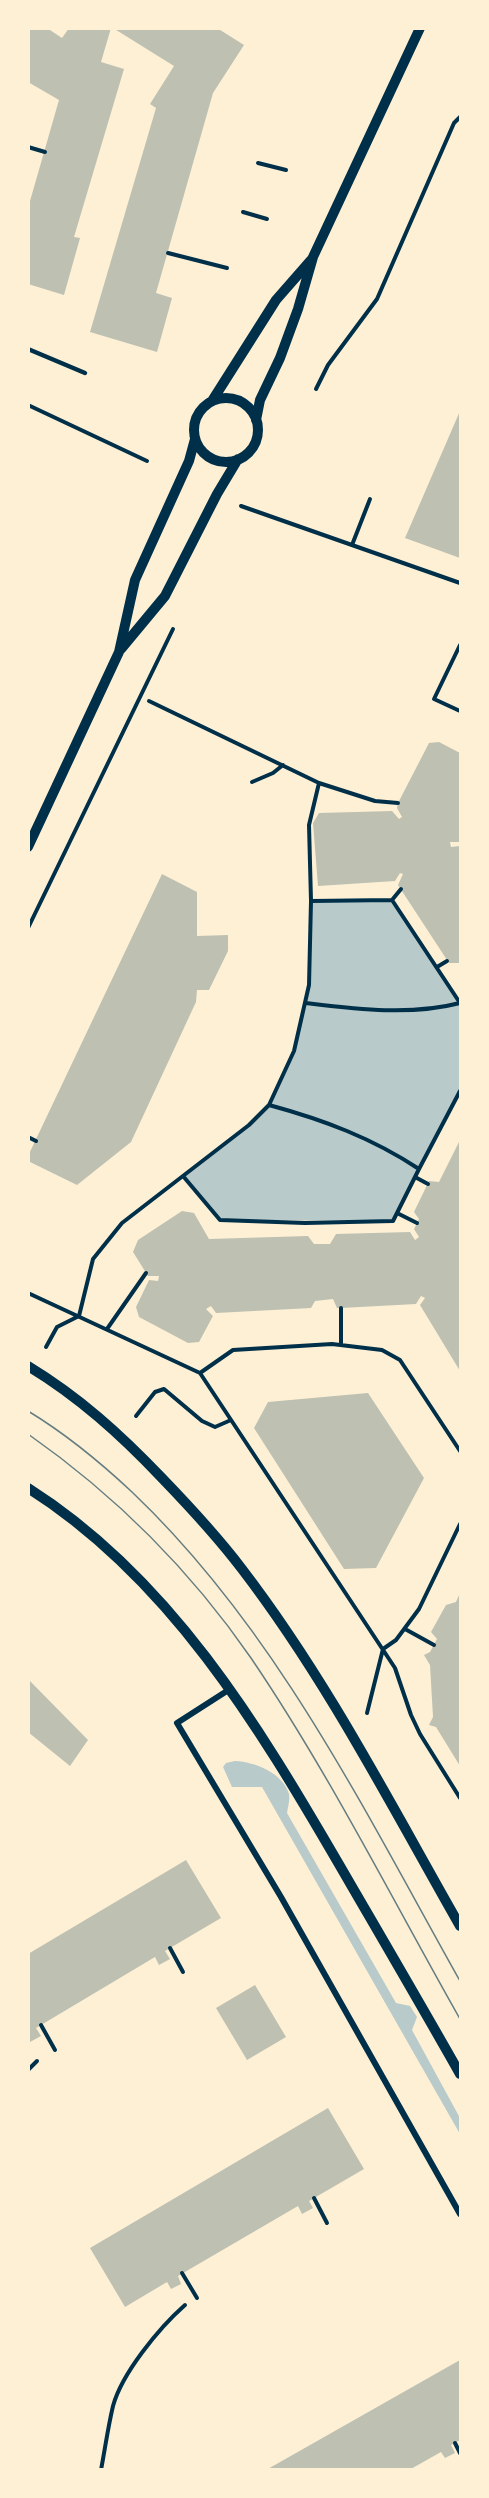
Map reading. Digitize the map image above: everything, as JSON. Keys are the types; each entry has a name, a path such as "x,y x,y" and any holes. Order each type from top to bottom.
{"street":[{"path":"195,439 205,453 214,459 228,461 245,455 254,445 260,400 280,358 298,309 313,257 420,28"},
{"path":"28,847 119,652 135,580 189,461 195,439 195,419 203,406 212,400 276,300 313,257"},
{"path":"212,400 227,398 238,400 249,408 256,420"},
{"path":"119,652 165,596 217,494 238,459"},
{"path":"28,1366 86,1405 115,1430 196,1513 242,1568 288,1633 349,1729 460,1926"},
{"path":"28,1488 78,1523 141,1582 231,1689 287,1775 460,2074"},
{"path":"231,1689 177,1723 286,1908 460,2214"}],"lane":[{"path":"28,350 85,373"}],"path":[{"path":"316,389 328,365 377,299 454,123 460,117"},
{"path":"28,147 45,152"},
{"path":"258,163 286,170"},
{"path":"243,212 267,219"},
{"path":"168,253 227,268"},
{"path":"28,405 147,461"},
{"path":"352,545 370,499"},
{"path":"241,506 460,583"},
{"path":"28,928 174,627"},
{"path":"460,645 434,699 460,711"},
{"path":"149,701 320,783 375,801 398,803"},
{"path":"252,782 273,773 283,765"},
{"path":"45,1349 57,1327 79,1316 93,1259 122,1223 249,1125 269,1105 294,1051 309,985 311,901 309,825 320,783"},
{"path":"392,900 401,889"},
{"path":"311,901 392,900"},
{"path":"306,1003 378,1010 437,1009 460,1003 459,996 437,968 392,900"},
{"path":"437,968 447,961"},
{"path":"183,1176 220,1220 305,1223 393,1221 460,1091"},
{"path":"269,1105 327,1122 362,1136 419,1169"},
{"path":"28,1137 36,1140"},
{"path":"415,1177 428,1184"},
{"path":"397,1213 417,1223"},
{"path":"107,1329 146,1273"},
{"path":"28,1293 201,1373 395,1668 420,1734 460,1798"},
{"path":"341,1308 341,1344"},
{"path":"201,1373 233,1350 308,1344 341,1344 382,1350 400,1360 460,1451"},
{"path":"135,1417 147,1405 155,1392 165,1389 202,1421 215,1427 231,1420"},
{"path":"372,1693 383,1649 396,1640 419,1609 460,1524"},
{"path":"405,1629 434,1645"},
{"path":"170,1948 183,1972"},
{"path":"40,2025 55,2050"},
{"path":"28,2070 37,2061"},
{"path":"314,2198 327,2223"},
{"path":"182,2273 197,2298"},
{"path":"101,2469 113,2406 119,2390 159,2331 185,2305"},
{"path":"455,2443 460,2453"}],"shaded area":[{"path":"392,900 460,1003 460,1091 393,1221 220,1220 183,1176 249,1125 269,1105 294,1051 309,985 311,901"},
{"path":"235,1761 267,1770 281,1780 286,1787 289,1794 287,1813 396,2003 410,2006 417,2017 412,2030 460,2118 460,2134 262,1787 232,1787 223,1767 226,1763"}],"building":[{"path":"28,28 47,28 62,38 69,28 111,28 101,62 124,69 74,237 80,238 64,295 28,284 28,208 59,100 28,82"},
{"path":"113,28 217,28 244,45 213,93 156,293 172,298 157,352 90,332 156,108 150,104 174,66"},
{"path":"460,411 460,558 405,538"},
{"path":"439,742 460,753 460,842 450,842 451,847 460,846 460,963 449,963 398,885 403,874 400,873 395,881 318,886 313,823 319,813 392,811 399,819 402,817 397,808 398,803 429,743"},
{"path":"162,874 197,892 197,936 228,935 228,951 209,990 197,990 196,1002 131,1142 77,1185 28,1161 28,1156"},
{"path":"460,1140 460,1371 420,1305 425,1298 421,1296 416,1304 341,1308 337,1308 333,1299 315,1301 311,1308 216,1313 211,1306 206,1309 213,1316 199,1342 188,1343 139,1317 136,1307 149,1280 158,1281 159,1276 148,1276 133,1252 138,1240 182,1211 194,1213 209,1239 308,1236 314,1244 330,1244 336,1234 410,1232 415,1240 419,1237 414,1229 419,1219 414,1212 429,1181 439,1182"},
{"path":"368,1393 424,1478 376,1568 344,1569 254,1428 268,1402"},
{"path":"460,1593 460,1766 436,1727 429,1725 433,1717 430,1665 424,1655 430,1652 437,1639 431,1632 446,1605 456,1602"},
{"path":"28,1679 88,1740 70,1766 28,1732"},
{"path":"186,1860 221,1918 165,1951 170,1959 159,1965 155,1957 36,2028 41,2036 30,2042 28,1954"},
{"path":"255,1985 286,2037 247,2060 216,2008"},
{"path":"328,2108 364,2169 309,2201 313,2208 302,2214 298,2206 178,2276 181,2284 171,2289 167,2282 125,2307 90,2248"},
{"path":"460,2360 460,2440 451,2445 455,2453 445,2458 441,2452 409,2470 266,2470"}],"tram line":[{"path":"28,1411 82,1449 132,1492 184,1545 230,1602 274,1662 314,1724 352,1787 460,1981"},
{"path":"28,1434 91,1482 150,1536 228,1626 307,1746 460,2019"}]}
